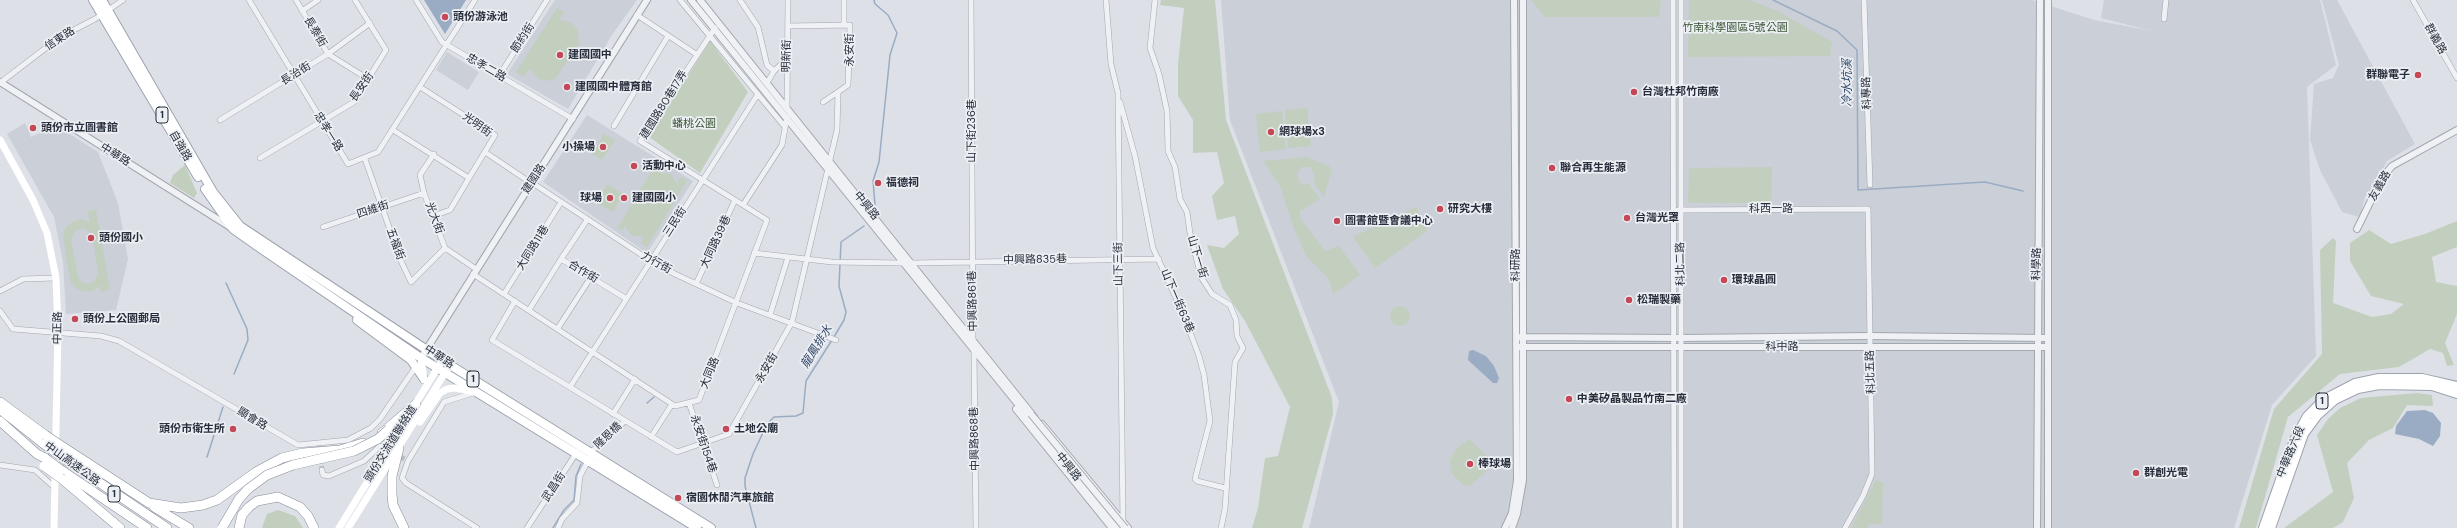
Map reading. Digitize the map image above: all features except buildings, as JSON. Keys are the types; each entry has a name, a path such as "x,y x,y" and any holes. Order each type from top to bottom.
{"highway":[{"path":"0,402 44,439 63,447 188,528"},
{"path":"222,528 239,499 248,489 267,476 293,465 354,451 378,439 416,404"},
{"name":"中山高速公路","path":"0,409 44,439 63,458 167,528"},
{"name":"中山高速公路","path":"0,421 62,475 147,528"},
{"path":"149,503 181,508 203,505 230,492 256,472 274,461 297,454 348,448 365,442 389,428"},
{"path":"399,448 392,476 392,494 393,505 404,528"},
{"path":"37,454 44,466 62,475 120,528"},
{"path":"239,528 242,515 249,507 257,501 278,497 300,507 314,528"}],"main road":[{"name":"自強路","path":"93,0 104,12 213,192 236,226"},
{"name":"自強路","path":"102,0 104,12"},
{"name":"中正路","path":"0,140 33,200 44,227 56,278 58,334 54,528"},
{"name":"中華路","path":"236,226 310,277 426,349 579,450"},
{"name":"中華路","path":"310,277 341,304 356,320 413,363"},
{"name":"中華路","path":"341,304 421,358 476,392 579,450 591,455 711,528"},
{"path":"416,404 424,379 421,358"},
{"name":"頭份交流道聯絡道","path":"338,528 442,360"},
{"path":"413,363 424,379"},
{"name":"頭份交流道聯絡道","path":"348,528 450,365"},
{"name":"中華路六段","path":"2263,528 2294,440 2307,416 2324,398 2355,383 2379,378 2422,378 2457,386"},
{"name":"中華路六段","path":"2271,528 2304,434 2318,415 2335,400 2358,389 2380,385 2432,386 2457,394"},
{"path":"399,448 404,445 440,393 455,388 476,392"},
{"name":"中華路","path":"591,455 697,528"}],"street":[{"name":"信東路","path":"0,82 60,37 123,0"},
{"name":"忠孝一路","path":"249,0 348,164 378,152 475,0"},
{"name":"長泰街","path":"296,0 328,54 368,79"},
{"path":"302,11 318,0"},
{"name":"長安街","path":"260,158 354,102 386,50 356,0"},
{"name":"忠孝二路","path":"416,0 442,42 573,119"},
{"name":"節約街","path":"499,76 548,0"},
{"name":"建國路","path":"421,358 647,0"},
{"path":"680,0 710,34 785,127"},
{"name":"中興路","path":"691,0 830,161 974,340 1031,414 1128,528"},
{"name":"中興路","path":"700,0 767,83 829,170 974,351 1119,528"},
{"path":"740,0 758,27 767,65 774,71"},
{"name":"明新街","path":"787,113 788,0"},
{"name":"永安街","path":"515,301 492,340 677,452 729,434 792,322 829,170 837,130 838,92 848,85 850,69 850,25 844,25 844,0"},
{"name":"山下街236巷","path":"971,0 973,261"},
{"name":"山下三街","path":"1106,0 1111,64 1118,93 1118,259 1124,525 1119,528"},
{"name":"山下一街","path":"1155,0 1150,48 1159,74 1167,111 1168,151 1175,167 1180,199 1187,212 1190,233 1201,277 1212,294 1230,305 1236,320 1237,336 1242,348 1235,362 1225,488 1225,509 1221,528"},
{"name":"科研路","path":"1514,0 1519,337"},
{"name":"科研路","path":"1505,528 1512,513 1517,480 1523,0"},
{"name":"科北二路","path":"1673,0 1674,528"},
{"name":"科北二路","path":"1681,0 1681,528"},
{"name":"科專路","path":"1864,0 1870,185"},
{"name":"科學路","path":"2037,528 2040,0"},
{"name":"科學路","path":"2048,0 2048,528"},
{"path":"2164,19 2166,0"},
{"name":"群義路","path":"2413,0 2457,78"},
{"path":"2040,8 2047,8"},
{"path":"637,15 696,54"},
{"name":"長治街","path":"220,120 294,76 328,54 370,23"},
{"path":"788,26 844,25"},
{"name":"建國路80巷17弄","path":"702,180 640,141 696,54 715,28"},
{"path":"614,126 668,36"},
{"path":"767,83 774,71 788,58"},
{"name":"中華路","path":"0,82 236,226"},
{"name":"光明街","path":"420,87 495,135 450,210 433,216"},
{"path":"823,102 838,92"},
{"name":"山下一街63巷","path":"1118,93 1135,156 1153,248 1183,313 1199,356 1204,375 1210,421 1195,479 1197,481 1225,488"},
{"name":"三民街","path":"570,387 594,351 625,298 651,261 758,94"},
{"path":"702,180 743,205 782,145 787,113"},
{"path":"393,130 434,154 469,178"},
{"name":"友義路","path":"2357,229 2382,178 2392,166 2457,130"},
{"name":"力行街","path":"485,152 651,261 737,303 792,322 834,339"},
{"name":"光大街","path":"434,154 420,175 424,193 446,248 475,272"},
{"name":"五福街","path":"365,158 401,261 411,282 446,248"},
{"path":"2038,162 2047,162"},
{"name":"四維街","path":"323,227 424,193"},
{"name":"大同路39巷","path":"696,284 735,200"},
{"name":"大同路11巷","path":"504,294 561,202"},
{"name":"大同路","path":"689,402 699,400 737,303 767,220 743,205"},
{"name":"科西一路","path":"1673,210 1868,209"},
{"name":"科北五路","path":"1845,528 1863,496 1872,474 1868,209"},
{"name":"合作街","path":"587,220 561,259 625,298"},
{"path":"754,253 839,263 912,263"},
{"path":"770,315 788,257"},
{"path":"529,310 561,259"},
{"name":"中興路835巷","path":"912,263 1159,259"},
{"name":"中興路861巷","path":"973,261 974,340"},
{"path":"475,272 504,294 594,351 675,406 689,402"},
{"path":"558,328 591,277"},
{"path":"0,291 23,279 56,278"},
{"name":"顯會路","path":"0,311 13,329 58,334 101,336 119,341 144,353 287,440 298,445 348,440 371,428 380,419 413,363 421,358"},
{"name":"科中路","path":"1519,337 1682,338 2037,336 2047,338"},
{"path":"974,340 974,351"},
{"name":"科研路","path":"1512,528 1517,514 1523,480 1519,347"},
{"name":"科中路","path":"1519,347 2048,347"},
{"name":"中興路868巷","path":"974,351 976,528"},
{"name":"中興路","path":"988,368 1038,438 1112,528"},
{"path":"613,414 635,379"},
{"path":"476,392 452,397 444,402 408,461 402,478 406,483 477,528"},
{"name":"永安街154巷","path":"689,402 717,485"},
{"path":"651,437 672,404"},
{"name":"隆恩橋","path":"591,455 625,421"},
{"path":"322,470 323,475 329,476 364,461 380,446"},
{"name":"武昌街","path":"527,528 579,450"},
{"path":"558,528 562,519 577,503 580,476 591,455"},
{"path":"0,465 35,470 55,488"}],"shaded area":[{"name":"建國國中","path":"555,0 637,0 612,35 568,109 507,74"},
{"path":"1221,0 2032,0 2094,20 2152,31 2101,18 2104,0 2320,0 2336,65 2307,87 2316,356 2272,405 2234,528 1309,528 1339,402 1230,120"},
{"path":"2322,0 2337,0 2415,144 2387,161 2369,196 2365,196 2360,217 2342,212 2320,170 2310,140 2314,84 2333,78 2339,65"},
{"path":"447,52 479,72 468,90 436,70"},
{"name":"建國國小","path":"587,115 693,181 647,253 543,182"},
{"name":"頭份國小","path":"25,123 31,137 57,126 98,152 118,203 128,259 116,310 66,314 63,262 54,217 7,134"}],"green space":[{"path":"1161,0 1215,0 1226,120 1332,398 1333,414 1302,528 1252,528 1258,508 1265,458 1278,456 1290,407 1245,321 1223,289 1207,245 1224,248 1239,234 1235,216 1217,220 1212,196 1224,183 1217,152 1193,153 1193,120 1178,96 1178,64 1184,8 1160,5"},
{"path":"1531,0 1661,0 1659,17 1545,17"},
{"name":"竹南科學園區5號公園","path":"1689,0 1750,0 1779,12 1832,42 1830,56 1688,57"},
{"path":"557,8 564,12 559,20 570,22 577,29 580,43 555,79 545,81 539,79 529,69 524,77 516,72"},
{"name":"蟠桃公園","path":"710,41 748,92 700,173 649,137"},
{"path":"1307,108 1311,146 1288,148 1285,110"},
{"name":"網球場x3","path":"1282,111 1286,149 1260,152 1256,114"},
{"name":"小操場","path":"604,134 615,140 602,160 592,154"},
{"path":"1306,157 1329,166 1332,170 1324,197 1314,183 1315,175 1310,167 1302,167 1297,173 1299,181 1302,185 1308,183 1320,199 1300,211 1300,218 1325,251 1339,246 1360,275 1333,294 1329,279 1306,256 1293,226 1280,186 1263,161"},
{"path":"657,162 663,166 659,173 671,174 677,184 681,177 687,181 647,247 641,243 644,237 631,235 625,226 622,231 618,227"},
{"path":"185,165 197,193 194,198 170,183 173,175"},
{"path":"1772,167 1771,203 1688,203 1689,168"},
{"name":"球場","path":"607,184 623,194 613,212 596,203"},
{"path":"1416,207 1427,231 1375,268 1353,237"},
{"path":"96,210 110,290 101,292 99,286 94,290 84,292 76,288 70,281 63,235 65,229 72,222 81,219 90,222 88,211","holes":["84,228 92,234 98,272 95,281 88,284 81,282 78,277 71,238 75,231"]},
{"path":"2457,221 2457,247 2432,257 2436,282 2457,286 2457,314 2445,343 2454,365 2447,366 2443,353 2430,349 2399,367 2340,374 2288,417 2256,528 2239,528 2274,409 2322,354 2320,250 2333,238 2336,241 2333,303 2372,317 2391,314 2404,304 2371,296 2350,261 2350,243 2369,230 2391,244 2425,234"},
{"path":"1400,306 1407,309 1410,316 1407,323 1400,326 1393,323 1390,316 1393,309"},
{"path":"2417,393 2432,395 2433,406 2407,405 2393,428 2369,440 2347,463 2354,498 2343,522 2333,528 2284,528 2333,492 2317,435 2328,419 2340,408 2361,398"},
{"name":"棒球場","path":"1469,439 1490,459 1491,467 1471,485 1465,486 1452,474 1450,461 1456,449"},
{"path":"1876,480 1883,483 1882,524 1869,524 1868,528 1851,528"},
{"path":"278,510 295,516 303,528 262,528 267,514"}],"water":[{"name":"頭份游泳池","path":"424,0 466,0 445,34"},
{"path":"1473,350 1486,356 1494,366 1499,378 1497,383 1493,383 1468,360 1469,351"},
{"path":"2425,410 2433,413 2441,423 2440,436 2433,446 2419,439 2395,434 2396,426 2407,411"}],"waterway":[{"name":"龍鳳排水","path":"874,0 875,4 888,15 897,33 890,55 879,162 873,181 875,205"},
{"name":"冷水坑溪","path":"1773,0 1837,31 1857,50 1858,190 1985,182 2023,191"},
{"name":"龍鳳排水","path":"834,337 844,320 846,312 839,286 841,242 864,226"},
{"path":"226,283 247,329 248,340 234,374"},
{"name":"龍鳳排水","path":"756,528 745,486 745,478 753,454 767,424 774,417 796,416 803,413 806,381 832,340"},
{"path":"647,403 654,397"},
{"path":"207,457 223,407"},
{"path":"553,528 564,510 574,500 576,476 581,464"}],"tunnel":[{"path":"318,444 322,470"},
{"path":"380,446 408,461"}],"place":[{"name":"頭份游泳池","path":"445,17"},
{"name":"建國國中","path":"560,55"},
{"name":"群聯電子","path":"2418,75"},
{"name":"建國國中體育館","path":"567,87"},
{"name":"台灣杜邦竹南廠","path":"1634,92"},
{"name":"頭份市立圖書館","path":"33,128"},
{"name":"網球場x3","path":"1271,132"},
{"name":"小操場","path":"603,147"},
{"name":"活動中心","path":"634,166"},
{"name":"聯合再生能源","path":"1552,168"},
{"name":"福德祠","path":"878,183"},
{"name":"球場","path":"610,198"},
{"name":"建國國小","path":"624,198"},
{"name":"研究大樓","path":"1440,209"},
{"name":"台灣光罩","path":"1627,218"},
{"name":"圖書館暨會議中心","path":"1337,221"},
{"name":"頭份國小","path":"91,238"},
{"name":"環球晶圓","path":"1724,280"},
{"name":"松瑞製藥","path":"1629,300"},
{"name":"頭份上公園郵局","path":"75,319"},
{"name":"中美矽晶製品竹南二廠","path":"1569,399"},
{"name":"頭份市衛生所","path":"233,429"},
{"name":"土地公廟","path":"726,429"},
{"name":"棒球場","path":"1470,464"},
{"name":"群創光電","path":"2136,473"},
{"name":"宿園休閒汽車旅館","path":"678,498"}]}
